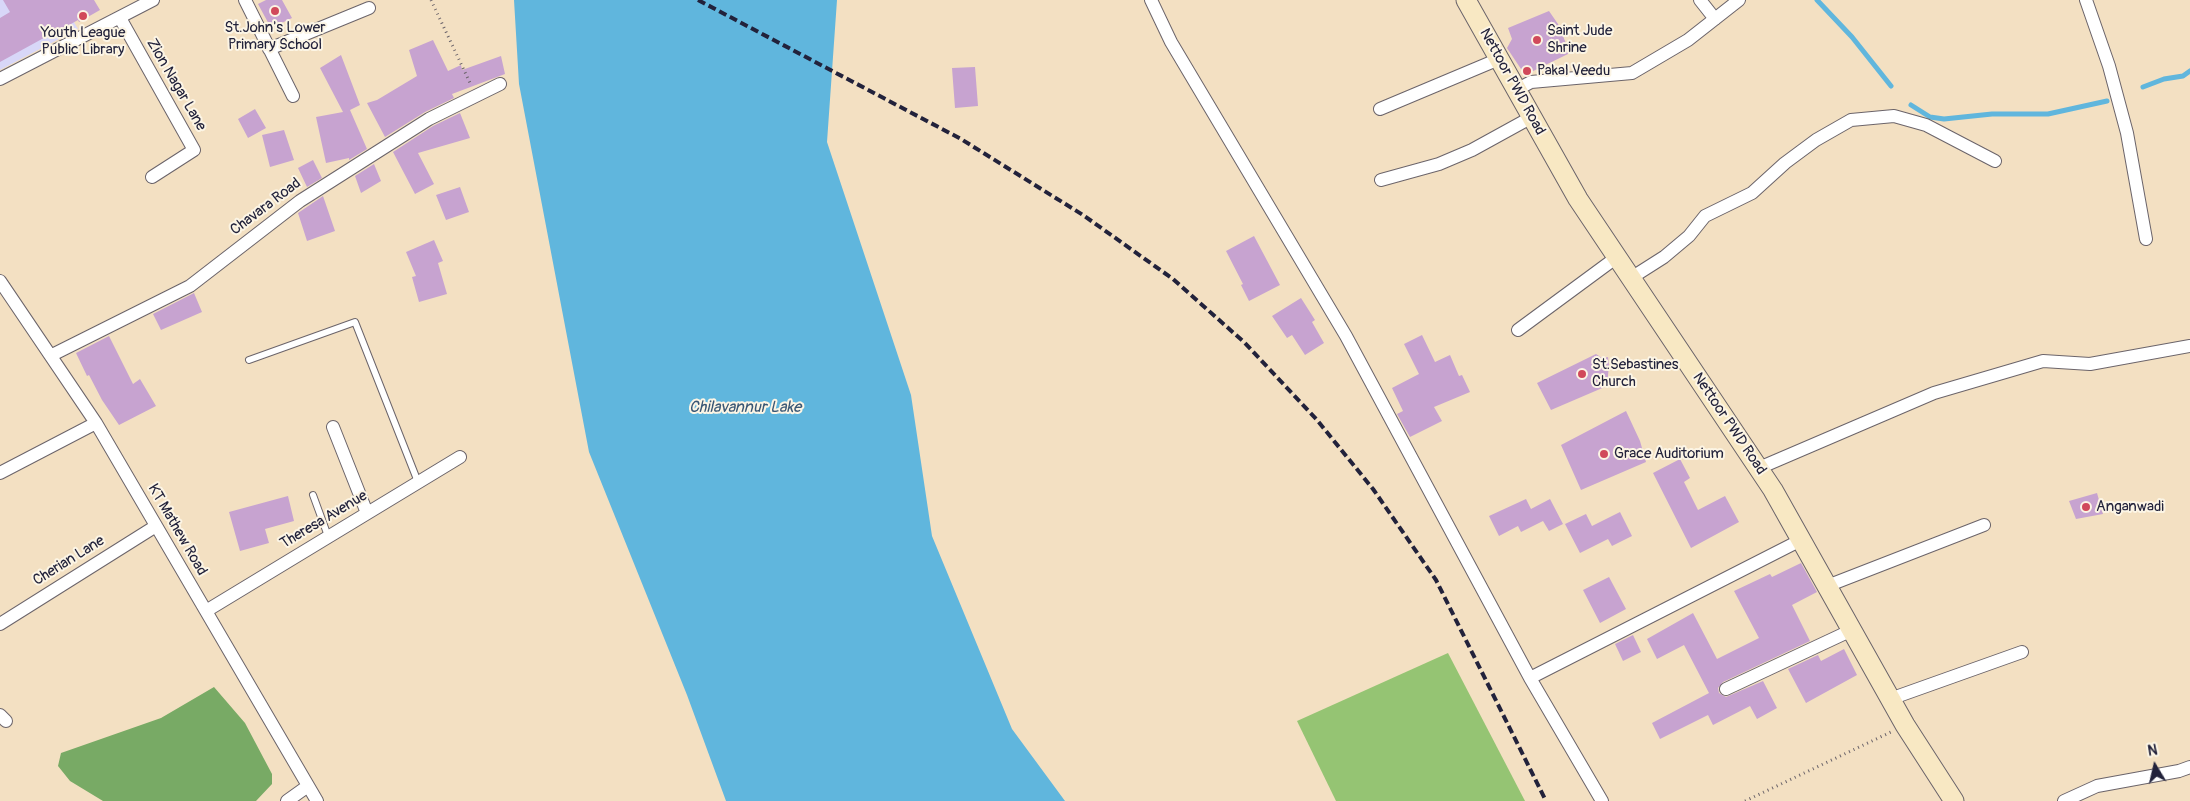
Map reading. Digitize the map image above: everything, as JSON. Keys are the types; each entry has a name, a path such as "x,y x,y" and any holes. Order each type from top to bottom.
{"street":[{"path":"0,80 154,0"},
{"path":"245,0 293,96"},
{"path":"1150,0 1171,42 1346,336 1530,678 1602,801"},
{"name":"Nettoor PWD Road","path":"1466,0 1578,199 1759,468 1905,725 1954,801"},
{"path":"1700,0 1715,19"},
{"path":"1516,90 1531,82 1632,73 1688,40 1739,0"},
{"path":"2086,0 2109,66 2127,133 2146,239"},
{"path":"269,49 369,8"},
{"name":"Zion Nagar Lane","path":"120,18 194,150 152,178"},
{"path":"1380,109 1499,59"},
{"name":"Chavara Road","path":"52,355 190,286 300,201 429,118 500,84"},
{"path":"1631,278 1664,256 1689,236 1704,216 1752,193 1785,163 1816,140 1850,120 1894,116 1926,125 1995,161"},
{"path":"1381,180 1439,164 1472,150 1532,117"},
{"path":"1518,330 1617,257"},
{"name":"KT Mathew Road","path":"0,281 52,355 96,423 317,801"},
{"path":"1759,468 1934,393 2043,361 2090,364 2190,346"},
{"path":"0,473 96,423"},
{"path":"333,427 367,513"},
{"name":"Theresa Avenue","path":"206,611 460,458"},
{"path":"1827,586 1984,525"},
{"name":"Cherian Lane","path":"0,623 156,526"},
{"path":"1530,678 1801,540"},
{"path":"1726,689 1852,630"},
{"path":"1890,699 2022,652"},
{"path":"2064,801 2097,786 2190,767"},
{"path":"287,801 308,786"}],"lane":[{"path":"249,360 355,322 418,482"},
{"path":"313,495 328,536"}],"path":[{"path":"431,0 476,96"},
{"path":"1745,801 1905,725"}],"shaded area":[{"path":"0,0 61,0 78,29 0,70"}],"green space":[{"path":"1448,653 1525,801 1336,801 1297,721"},
{"path":"214,687 245,723 272,774 272,784 256,801 103,801 70,781 58,766 61,753 161,718"}],"water":[{"name":"Chilavannur Lake","path":"514,0 837,0 827,142 911,395 932,536 1012,729 1065,801 726,801 687,695 589,452 519,84"}],"building":[{"path":"3,0 94,0 100,10 79,22 78,20 62,28 0,62 0,18 10,12"},
{"name":"St.John's Lower Primary School","path":"266,0 282,0 292,18 271,28 258,4"},
{"name":"Saint Jude Shrine","path":"1549,11 1558,24 1570,53 1525,75 1507,48 1512,39 1508,28"},
{"path":"433,40 448,71 461,65 462,70 501,56 505,74 452,94 454,98 425,112 385,137 367,103 377,100 417,76 409,50"},
{"path":"341,55 360,105 350,110 367,149 349,160 349,158 326,163 316,117 343,112 320,68"},
{"path":"975,67 978,106 955,108 952,68"},
{"path":"255,109 266,128 248,138 238,119"},
{"path":"460,113 470,138 418,153 434,184 415,194 393,152 433,126"},
{"path":"284,130 294,160 270,167 262,135"},
{"path":"313,160 322,178 307,187 298,168"},
{"path":"374,164 381,181 361,193 355,176"},
{"path":"460,187 469,212 446,220 436,195"},
{"path":"323,196 335,231 307,241 298,213"},
{"path":"1254,236 1280,285 1249,301 1241,285 1243,284 1226,251"},
{"path":"434,240 443,261 438,263 447,294 419,302 412,277 416,276 406,252"},
{"path":"194,293 202,312 161,330 153,314"},
{"path":"1301,298 1315,320 1312,322 1324,343 1305,355 1292,335 1287,338 1272,316"},
{"path":"1422,335 1435,362 1450,355 1459,376 1462,375 1470,392 1434,407 1442,421 1410,437 1397,414 1403,411 1392,388 1419,374 1404,344"},
{"path":"109,336 133,384 140,379 156,406 119,425 102,400 89,375 87,376 76,353"},
{"name":"St.Sebastines Church","path":"1596,354 1602,358 1608,357 1607,386 1551,410 1537,383"},
{"name":"Grace Auditorium","path":"1626,411 1640,441 1646,462 1581,490 1561,445"},
{"path":"1680,459 1690,478 1684,482 1698,510 1725,496 1739,522 1691,548 1653,473"},
{"name":"Anganwadi","path":"2097,493 2103,514 2076,519 2069,501"},
{"path":"288,496 294,521 265,529 269,543 240,551 229,512"},
{"path":"1526,499 1531,509 1550,499 1563,524 1549,531 1543,521 1521,532 1518,526 1499,536 1489,516"},
{"path":"1620,512 1632,536 1612,546 1608,539 1580,553 1565,524 1586,514 1592,526"},
{"path":"1801,563 1817,592 1792,605 1810,641 1723,682 1718,688 1719,693 1726,697 1763,681 1777,708 1757,719 1750,706 1713,725 1708,715 1660,739 1652,723 1709,693 1684,645 1657,659 1647,639 1693,613 1717,659 1759,638 1734,591 1770,574 1772,577"},
{"path":"1609,577 1626,609 1600,623 1583,590"},
{"path":"1633,635 1641,652 1623,661 1615,644"},
{"path":"1844,649 1857,675 1806,703 1788,669 1818,655 1821,661"}],"waterway":[{"path":"1817,0 1852,37 1891,86"},
{"path":"2143,87 2164,79 2183,76 2190,71"},
{"path":"1911,105 1930,117 1944,119 1992,114 2048,114 2107,101"}],"railway":[{"path":"698,0 961,139 1083,215 1173,279 1245,343 1317,420 1373,489 1436,580 1546,801"}],"place":[{"name":"St.John's Lower Primary School","path":"275,11"},
{"name":"Youth League Public Library","path":"83,16"},
{"name":"Saint Jude Shrine","path":"1537,40"},
{"name":"Pakal Veedu","path":"1527,71"},
{"name":"St.Sebastines Church","path":"1582,374"},
{"name":"Grace Auditorium","path":"1604,454"},
{"name":"Anganwadi","path":"2086,507"}]}
